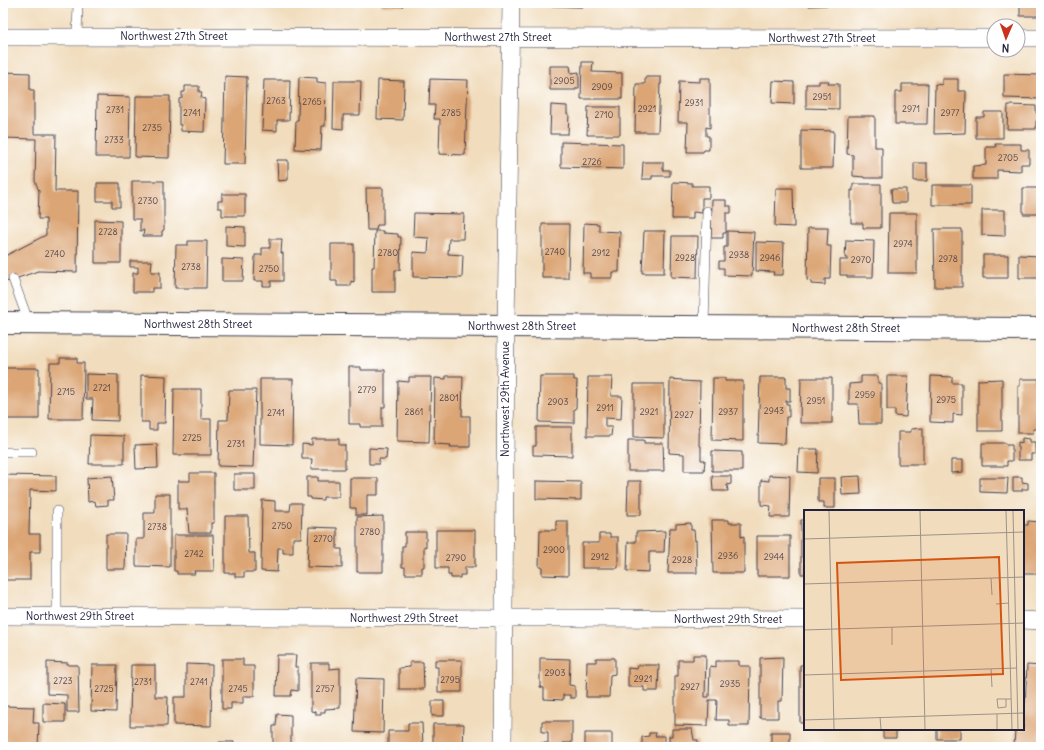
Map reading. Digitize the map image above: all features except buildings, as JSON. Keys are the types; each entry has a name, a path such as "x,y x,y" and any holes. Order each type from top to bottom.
{"street":[{"name":"Northwest 29th Avenue","path":"503,747 503,618 510,3"},
{"name":"Northwest 27th Street","path":"3,37 986,38"},
{"path":"1026,38 1041,38"},
{"name":"Northwest 28th Street","path":"3,323 1041,329"},
{"name":"Northwest 29th Street","path":"3,616 804,619"},
{"path":"1024,620 1041,620"}],"lane":[{"path":"77,36 78,3"},
{"path":"704,327 707,212"},
{"path":"13,279 28,323"},
{"path":"3,452 32,452"},
{"path":"57,511 57,616"}]}
